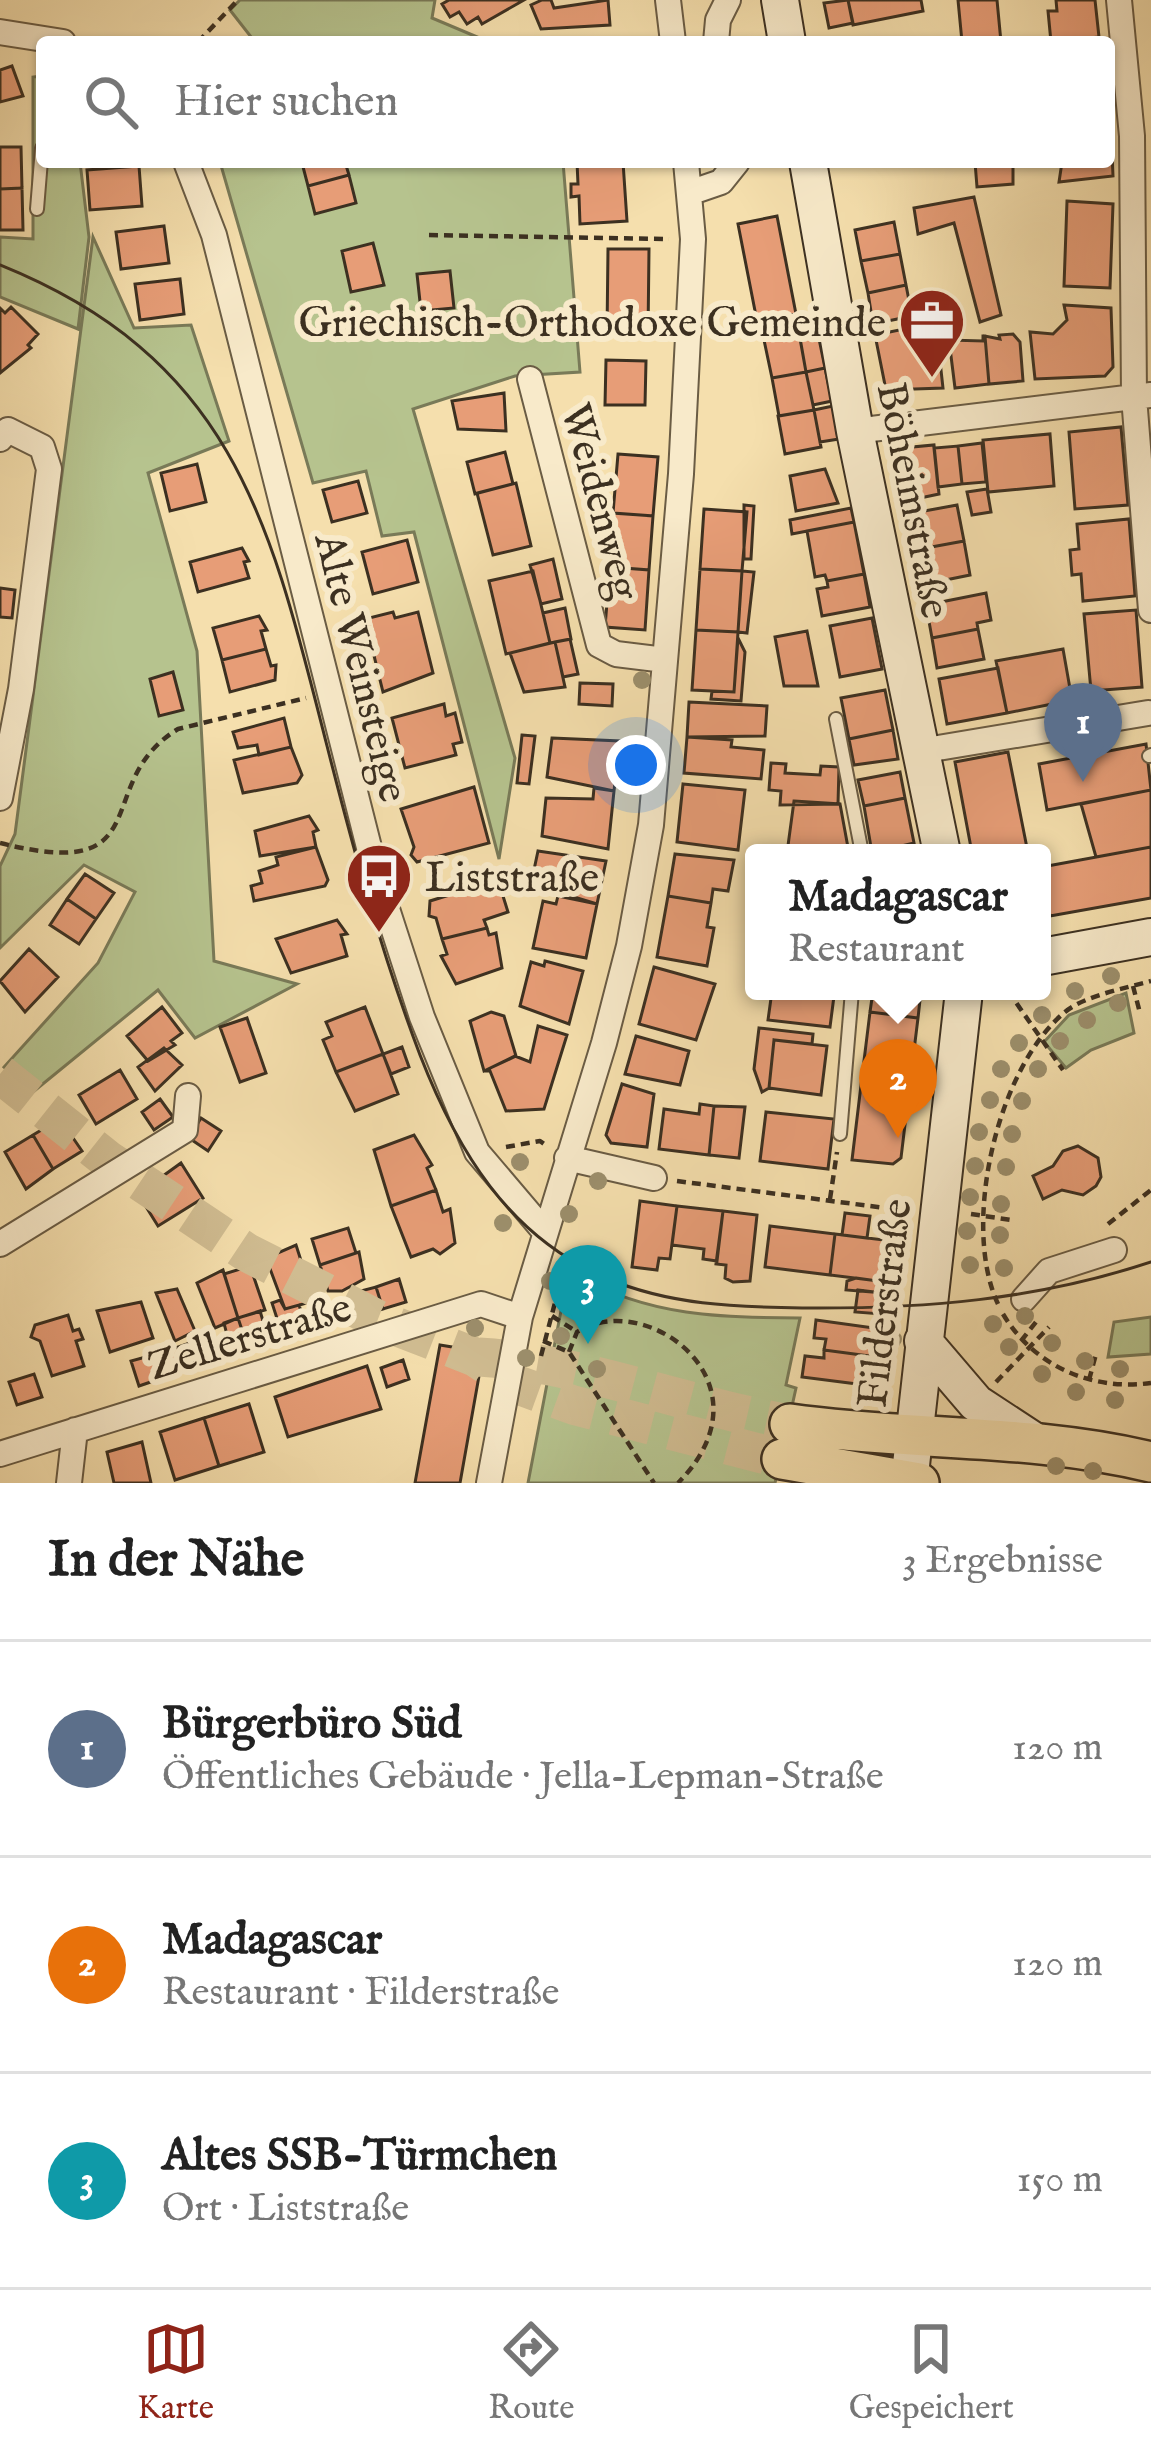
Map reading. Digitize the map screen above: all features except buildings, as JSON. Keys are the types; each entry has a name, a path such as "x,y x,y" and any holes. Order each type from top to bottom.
{"main road":[{"path":"803,1458 914,1435 1041,1445 1151,1462"},
{"path":"803,1458 919,1483"}],"street":[{"path":"668,0 672,36"},
{"path":"717,36 728,0"},
{"path":"780,0 786,36"},
{"path":"1119,0 1143,220 1142,396 1151,610"},
{"path":"0,32 36,38"},
{"name":"Alte Weinsteige","path":"188,168 214,235 376,875 430,1036 477,1153 545,1232"},
{"path":"489,1483 522,1310 629,946 651,825 693,239 687,168"},
{"path":"689,193 721,182 732,168"},
{"name":"Böheimstraße","path":"809,168 854,431 940,844"},
{"name":"Weidenweg","path":"530,380 599,645 616,655 665,660"},
{"path":"854,431 1142,396"},
{"path":"0,439 8,430 42,447 49,469 0,798"},
{"path":"920,751 1150,711"},
{"path":"1051,956 1151,937"},
{"name":"Filderstraße","path":"909,1482 963,1000"},
{"path":"0,1244 185,1130 188,1096"},
{"path":"567,1158 654,1178"},
{"path":"1024,1299 1048,1271 1114,1250"},
{"name":"Zellerstraße","path":"0,1454 482,1304 522,1310"},
{"path":"923,1342 976,1403 1041,1445"},
{"path":"69,1483 75,1430"}],"lane":[{"path":"37,209 40,168"},
{"path":"836,719 860,844"},
{"path":"840,1135 851,1000"}],"path":[{"path":"204,36 238,0"},
{"path":"429,236 693,239"},
{"path":"0,843 53,856 75,854 101,842 118,824 141,762 178,729 329,693"},
{"path":"1151,981 1066,1010 1039,1042 1000,1115 983,1215 992,1290 1029,1348 1060,1369 1089,1380 1151,1383"},
{"path":"1133,986 1140,1013"},
{"path":"1013,1000 1063,1070"},
{"path":"830,1199 840,1135"},
{"path":"654,1178 901,1210"},
{"path":"983,1215 1011,1220"},
{"path":"541,1356 567,1258"},
{"path":"522,1310 545,1345 569,1352 654,1483"},
{"path":"552,1316 577,1332"},
{"path":"569,1352 577,1332 602,1323 649,1330 688,1348 710,1376 717,1403 702,1459 678,1483"},
{"path":"976,1403 1048,1327"},
{"path":"1089,1380 1096,1354"}],"green space":[{"path":"240,0 435,0 432,18 475,36 250,36 230,10"},
{"path":"33,77 36,168 81,168 89,237 78,329 0,297 0,237 33,239"},
{"path":"222,168 563,168 580,372 515,376 413,409 515,758 499,859 414,532 382,536 366,471 313,483"},
{"path":"93,237 134,328 191,325 229,441 148,473 197,651 214,961 297,984 195,1038 158,990 33,1092 4,1067 98,963 135,892 84,865 0,948 0,866 15,834"},
{"path":"1126,993 1134,1033 1091,1050 1066,1068 1044,1042 1069,1015"},
{"path":"579,1276 659,1307 714,1315 800,1318 786,1385 796,1388 775,1483 528,1483 565,1290"},
{"path":"1151,1317 1151,1354 1108,1357 1114,1322"}],"tunnel":[{"path":"0,1074 108,1160 246,1252 377,1319 475,1357 518,1385 573,1405 782,1459"},
{"path":"479,1357 557,1367 790,1424"}],"tram line":[{"path":"0,265 79,303 141,348 191,399 229,456 260,519 284,587 368,900 420,1055 469,1156 514,1214 541,1239 571,1260 630,1287 702,1303 752,1307 891,1307 979,1300 1065,1285 1151,1262"}],"place":[{"name":"Griechisch-Orthodoxe Gemeinde","path":"932,380"},
{"name":"Bürgerbüro Süd","path":"1083,782"},
{"name":"Liststraße","path":"379,935"},
{"name":"Madagascar","path":"898,1138"},
{"name":"Altes SSB-Türmchen","path":"588,1344"}]}
